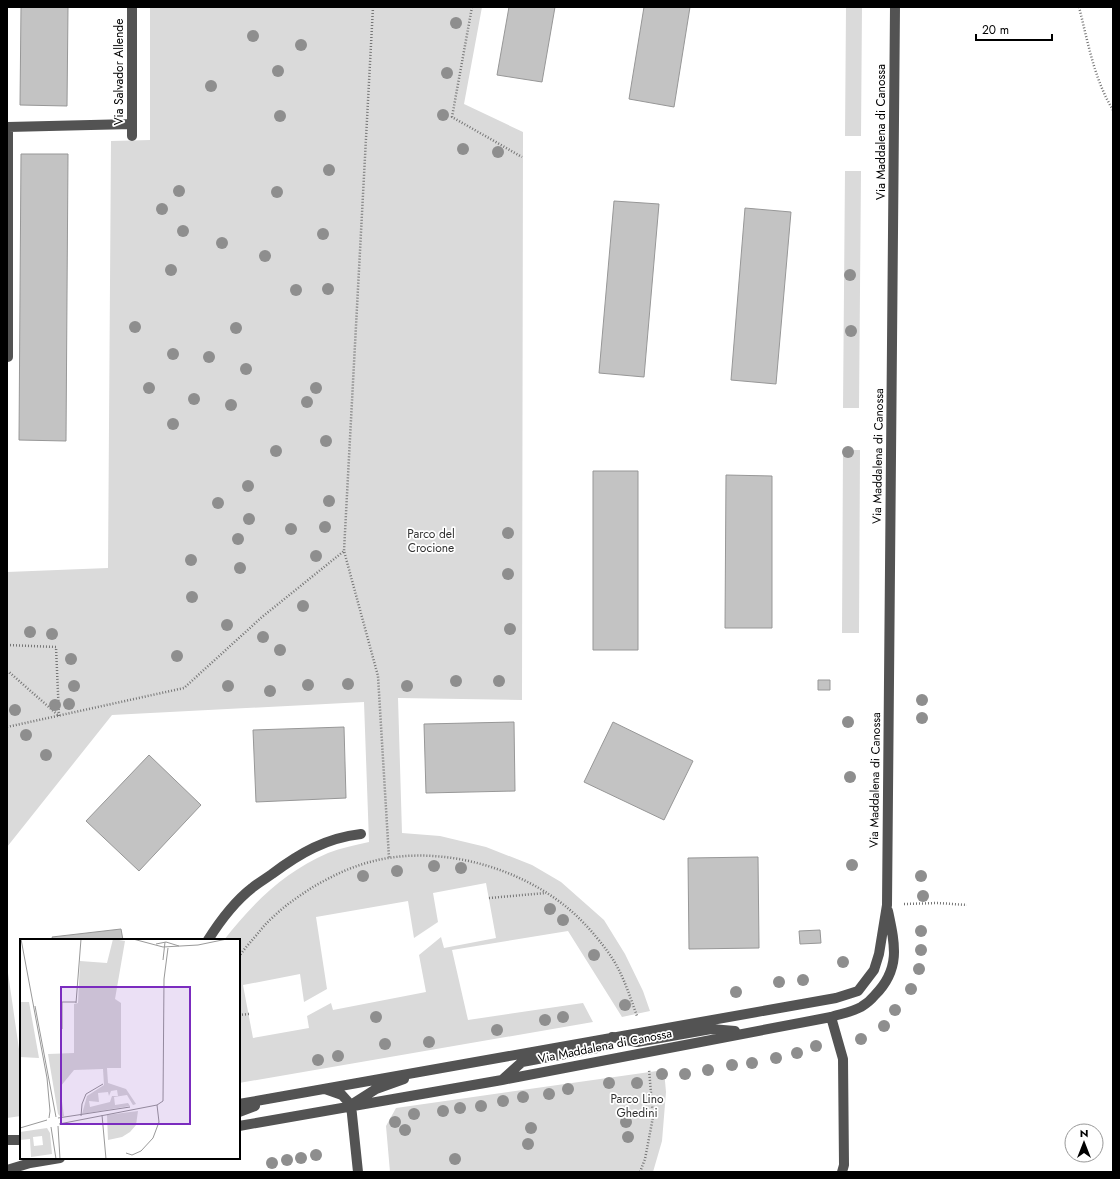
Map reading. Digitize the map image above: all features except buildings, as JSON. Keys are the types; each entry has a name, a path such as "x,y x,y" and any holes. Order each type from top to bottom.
{"street":[{"name":"Via Salvador Allende","path":"132,7 132,136"},
{"name":"Via Maddalena di Canossa","path":"240,1104 642,1031 836,998 858,991 874,970 879,954 887,905 894,7"},
{"path":"8,357 8,126 132,124"},
{"path":"209,939 220,922 246,894 289,861 310,848 335,839 361,834"},
{"name":"Via Maddalena di Canossa","path":"240,1126 351,1105 502,1080 647,1051 831,1017 860,1008 870,1001 884,986 893,967 894,940 887,905"},
{"path":"831,1017 843,1059 844,1165 842,1172"},
{"path":"502,1080 522,1062 597,1048 612,1037 638,1042 711,1029 749,1032"},
{"path":"351,1105 376,1089 438,1068"},
{"path":"324,1088 342,1095 351,1105 358,1172"},
{"path":"240,1112 279,1097"},
{"path":"7,1140 20,1140"},
{"path":"7,1170 30,1163 54,1159"}],"path":[{"path":"373,7 344,551 378,676 389,858"},
{"path":"472,7 452,117 522,157"},
{"path":"1079,7 1095,72 1104,96 1113,110"},
{"path":"7,727 184,688 262,617 344,551"},
{"path":"7,645 56,647 59,716"},
{"path":"7,673 9,672 59,716"},
{"path":"240,956 271,918 296,898 326,880 357,866 389,858 421,854 473,861 502,871 546,893 570,910 589,928 609,954 626,985 642,1031"},
{"path":"489,898 546,893"},
{"path":"887,905 938,903 968,905"},
{"path":"240,1015 249,1014"},
{"path":"640,1172 645,1159 653,1117 647,1051"}],"green space":[{"name":"Parco del Crocione","path":"150,7 482,7 464,104 523,132 522,700 398,698 402,833 440,836 486,847 532,865 561,882 604,920 625,954 643,991 650,1011 622,1017 568,931 452,950 468,1020 583,1003 593,1022 240,1083 240,939 225,939 258,901 297,869 328,853 369,842 364,702 112,715 7,847 7,572 108,568 111,141 150,140","holes":["486,883 496,938 444,948 441,937 419,955 426,992 333,1010 331,1003 307,1016 309,1028 253,1038 243,985 300,974 304,1002 327,989 316,917 408,901 414,938 438,922 433,893"]},
{"path":"846,7 862,7 861,136 845,136"},
{"path":"845,171 861,171 859,408 843,408"},
{"path":"843,450 860,450 859,633 842,633"},
{"path":"7,966 20,1056 20,1116 7,1118"},
{"name":"Parco Lino Ghedini","path":"664,1070 666,1092 662,1141 653,1172 390,1172 386,1126 396,1108"}]}
